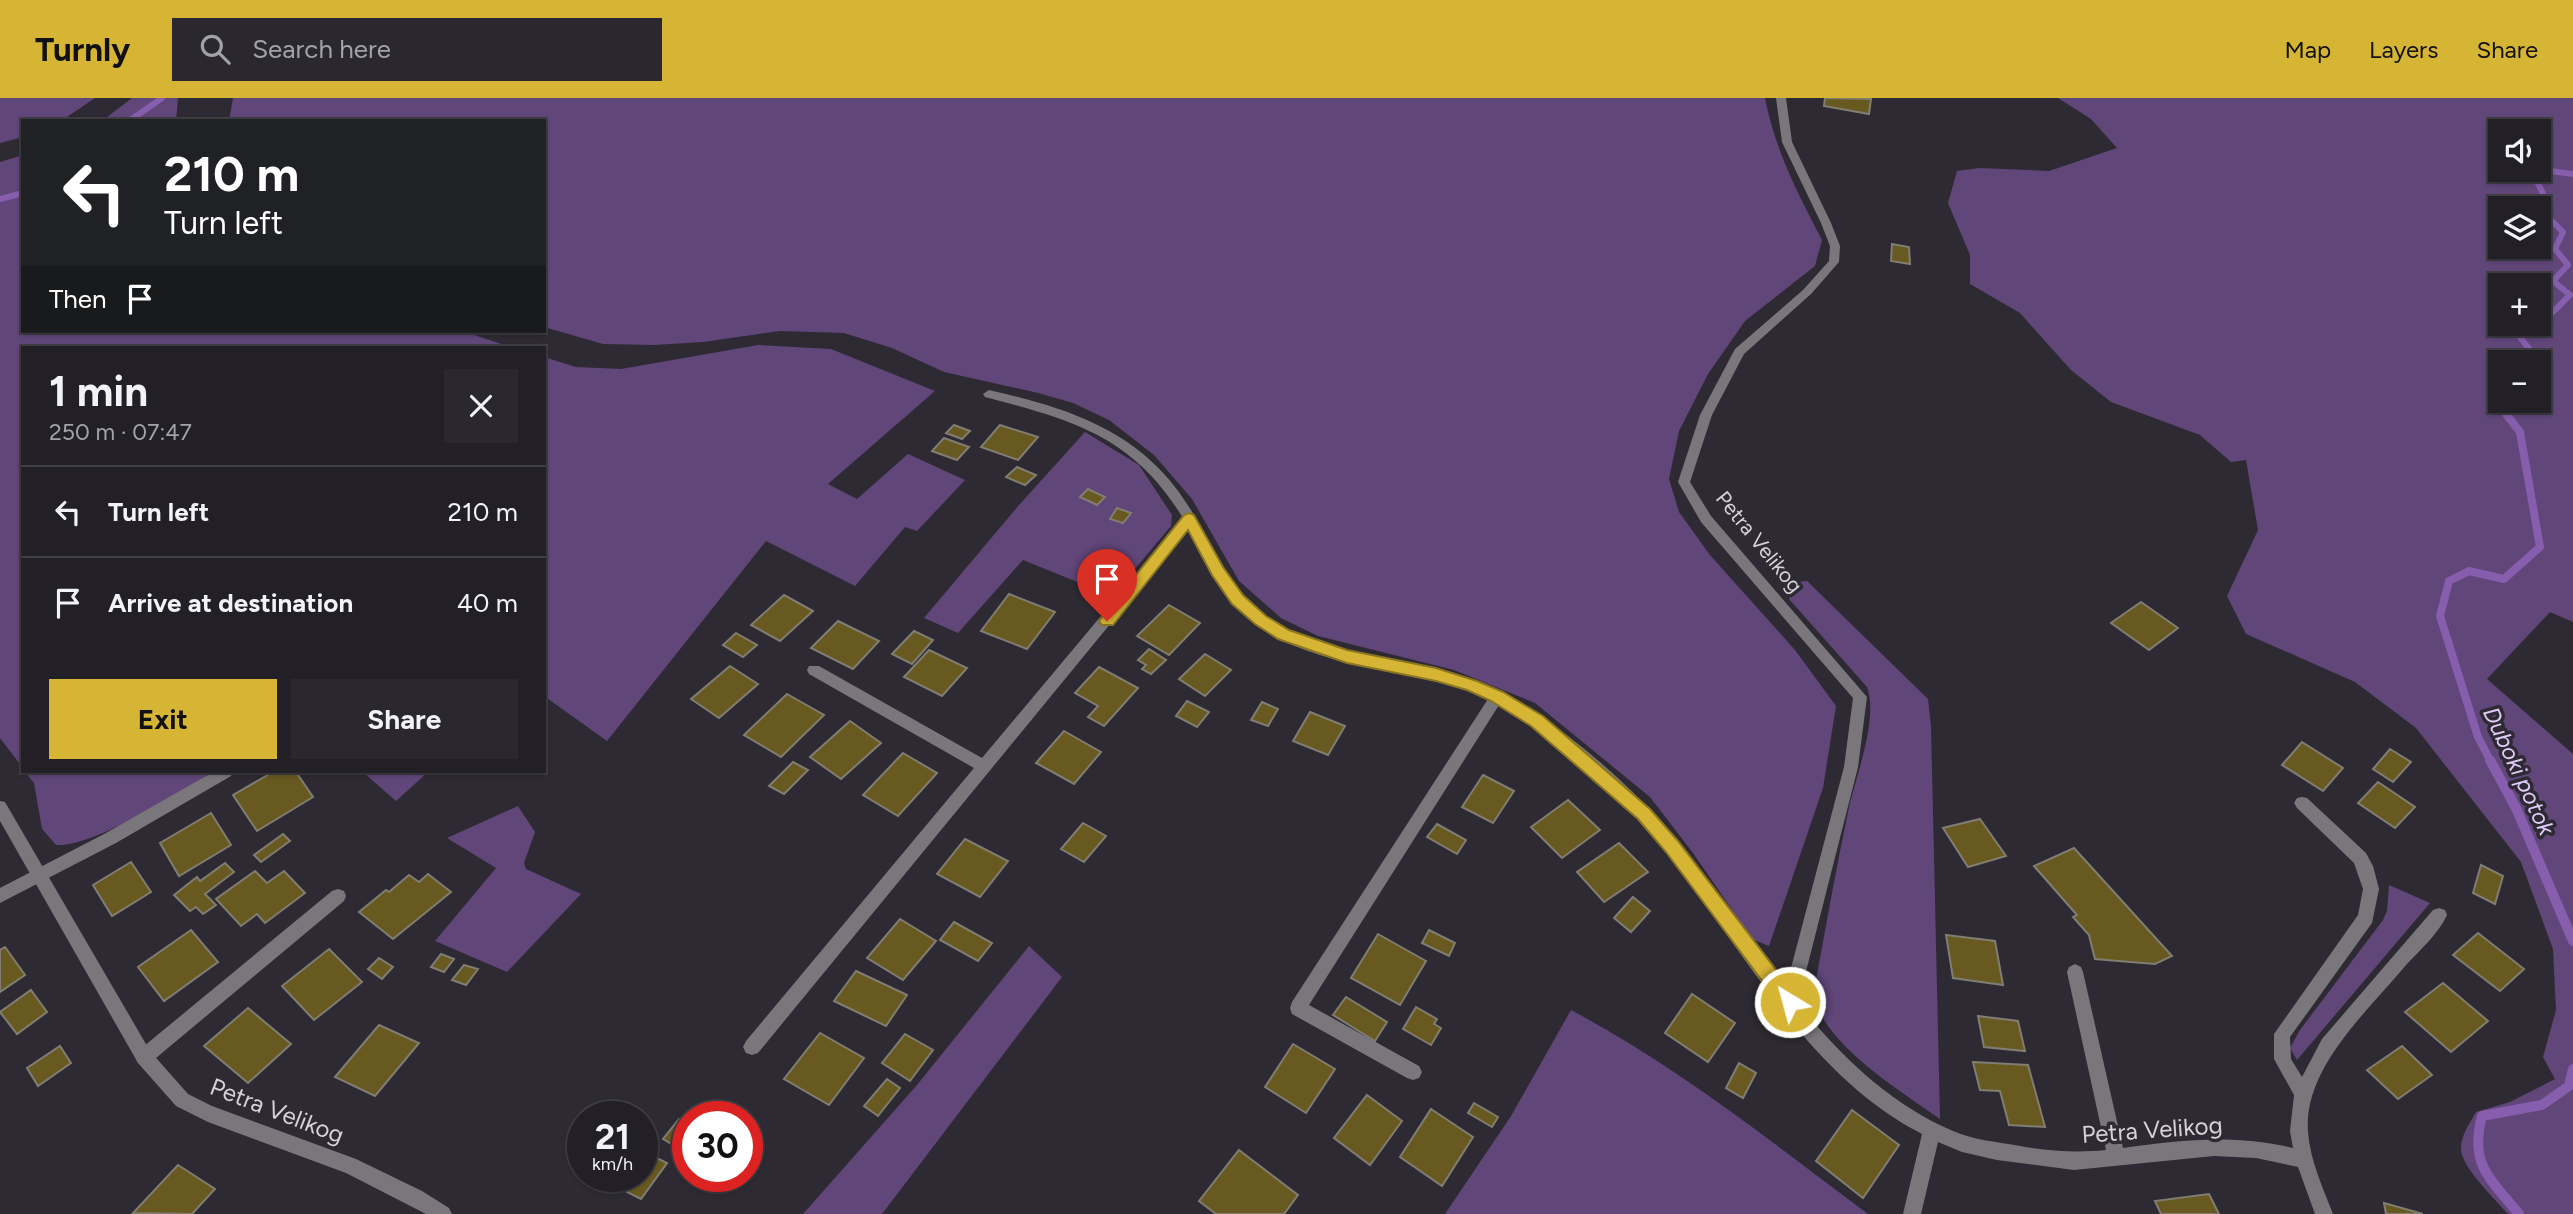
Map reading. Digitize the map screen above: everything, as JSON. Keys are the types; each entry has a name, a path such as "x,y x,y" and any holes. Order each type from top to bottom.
{"street":[{"name":"Petra Velikog","path":"1781,98 1787,142 1826,223 1835,246 1834,262 1807,292 1739,352 1706,415 1685,482 1706,519 1860,697 1851,767 1790,1002"},
{"name":"Petra Velikog","path":"989,394 1080,418 1145,462 1175,495 1217,571 1238,599 1261,620 1284,635 1347,656 1436,675 1497,696 1537,721 1644,814 1672,846 1839,1063 1887,1104 1951,1139 1973,1145 2082,1162 2116,1157 2255,1149 2304,1159"},
{"path":"752,1047 1189,519"},
{"path":"814,670 984,766"},
{"path":"1413,1072 1298,1008 1497,696"},
{"path":"0,896 111,838 224,773"},
{"path":"2302,803 2360,858 2371,889 2366,918 2282,1034 2281,1054 2288,1073 2304,1094"},
{"name":"Petra Velikog","path":"0,807 144,1057 182,1100 208,1113 350,1165 416,1197 443,1214"},
{"path":"144,1057 338,896"},
{"path":"2324,1214 2304,1159 2299,1131 2304,1094 2312,1073 2328,1045 2439,915"},
{"path":"2075,972 2116,1157"},
{"path":"1912,1214 1932,1129"}],"shaded area":[{"path":"0,98 95,98 64,119 21,119 21,138 0,143"},
{"path":"132,98 178,98 176,119 105,119"},
{"path":"233,98 1765,98 1781,154 1822,240 1815,266 1745,321 1708,374 1679,431 1669,479 1679,512 1710,555 1795,650 1836,706 1823,788 1769,946 1752,939 1693,853 1650,797 1535,703 1454,670 1318,636 1281,618 1239,581 1192,499 1154,455 1109,420 1073,403 944,372 892,348 844,333 780,331 703,342 654,345 603,344 546,328 546,119 229,119"},
{"path":"2058,98 2573,98 2573,622 2550,612 2487,679 2573,754 2573,1214 2508,1214 2472,1173 2462,1155 2461,1143 2476,1112 2510,1102 2555,1079 2543,1057 2556,1010 2553,949 2521,862 2416,728 2355,682 2246,634 2227,596 2258,530 2246,460 2231,462 2200,435 2111,402 2071,370 2020,313 1970,284 1970,255 1948,203 1957,171 1979,168 2049,171 2117,148 2091,119"},
{"path":"21,156 21,333 468,333 508,346 21,346 21,765 0,738 0,162"},
{"path":"758,345 831,349 935,391 828,484 857,499 908,454 965,480 917,531 905,527 855,586 766,541 607,741 546,697 546,358 576,367 621,369"},
{"path":"1085,432 1139,465 1172,515 1171,526 1112,596 1023,560 958,633 924,618 1019,505"},
{"path":"1807,581 1928,699 1931,726 1940,1119 1886,1081 1849,1050 1821,1016 1813,997 1848,812 1865,749 1870,700 1867,687 1789,599 1797,582"},
{"path":"26,773 210,773 112,829 72,844 56,845 42,829 34,783"},
{"path":"364,773 427,773 396,801"},
{"path":"518,806 535,832 524,863 526,869 581,894 507,972 435,941 496,868 447,838"},
{"path":"2389,885 2430,903 2297,1060 2290,1048 2300,1030 2383,920 2387,911"},
{"path":"1029,946 1062,977 882,1214 803,1214 917,1085"},
{"path":"1571,1010 1611,1032 1687,1081 1868,1214 1445,1214 1511,1116"}],"building":[{"path":"1825,98 1871,99 1869,114 1824,106"},
{"path":"1892,244 1909,247 1910,264 1891,261"},
{"path":"954,425 970,431 962,439 946,433"},
{"path":"1000,425 1038,437 1018,460 981,447"},
{"path":"944,438 969,447 957,460 932,451"},
{"path":"1017,467 1036,475 1025,485 1006,477"},
{"path":"1088,489 1105,497 1097,505 1080,497"},
{"path":"1117,508 1131,513 1123,523 1110,519"},
{"path":"1009,594 1055,612 1027,649 981,631"},
{"path":"784,595 813,611 780,641 751,625"},
{"path":"2141,602 2178,628 2149,650 2111,623"},
{"path":"1169,605 1200,623 1169,655 1137,636"},
{"path":"838,621 879,641 853,669 811,648"},
{"path":"914,631 933,640 912,664 892,654"},
{"path":"736,633 757,645 743,657 723,645"},
{"path":"1149,649 1166,660 1151,674 1142,669 1146,665 1138,660"},
{"path":"929,650 967,668 942,696 904,677"},
{"path":"1205,654 1231,670 1205,696 1179,679"},
{"path":"730,666 758,684 719,718 691,699"},
{"path":"1099,667 1138,688 1104,726 1088,717 1098,706 1075,693"},
{"path":"787,694 824,715 781,757 744,735"},
{"path":"1187,701 1209,712 1197,727 1176,716"},
{"path":"1262,702 1278,709 1268,726 1251,720"},
{"path":"1310,712 1345,726 1328,755 1293,741"},
{"path":"850,721 881,743 841,779 810,757"},
{"path":"1064,731 1101,752 1074,784 1036,763"},
{"path":"2302,742 2343,768 2323,791 2282,765"},
{"path":"2390,749 2411,762 2393,782 2373,769"},
{"path":"903,753 937,773 898,816 863,795"},
{"path":"793,762 808,770 784,794 769,786"},
{"path":"271,773 297,773 313,797 257,831 233,795"},
{"path":"1483,775 1514,791 1493,823 1462,807"},
{"path":"2378,782 2415,807 2395,828 2358,803"},
{"path":"1568,800 1600,830 1562,858 1531,827"},
{"path":"211,813 231,845 179,876 160,843"},
{"path":"1980,819 2006,856 1968,867 1943,828"},
{"path":"1083,823 1106,836 1084,862 1061,849"},
{"path":"1437,824 1466,840 1457,854 1427,837"},
{"path":"283,834 290,841 261,862 254,855"},
{"path":"965,839 1008,861 980,897 937,874"},
{"path":"1619,843 1648,872 1604,902 1577,872"},
{"path":"2074,848 2172,956 2155,964 2095,959 2089,935 2073,917 2077,915 2034,866"},
{"path":"131,862 151,892 112,916 93,885"},
{"path":"225,863 234,872 205,894 216,905 203,914 196,907 190,911 174,895 197,877 200,881"},
{"path":"2481,865 2503,876 2495,904 2473,893"},
{"path":"255,871 267,883 284,871 305,893 265,923 257,914 241,926 216,899"},
{"path":"428,874 451,892 393,939 359,912 409,875 419,882"},
{"path":"1633,897 1650,911 1631,932 1614,918"},
{"path":"900,919 936,941 903,980 867,958"},
{"path":"954,922 992,943 978,961 940,940"},
{"path":"191,930 218,962 164,1001 138,967"},
{"path":"1429,930 1455,943 1449,956 1422,943"},
{"path":"2478,933 2524,969 2500,991 2453,955"},
{"path":"1378,934 1426,961 1400,1005 1351,978"},
{"path":"1946,935 1995,941 2003,985 1953,978"},
{"path":"5,947 25,975 0,992 0,950"},
{"path":"329,949 362,982 314,1020 282,986"},
{"path":"441,954 454,959 444,972 431,967"},
{"path":"379,958 393,967 382,979 368,969"},
{"path":"464,965 478,969 466,985 452,980"},
{"path":"856,971 907,995 886,1026 834,1001"},
{"path":"2443,983 2488,1021 2451,1052 2405,1012"},
{"path":"31,990 47,1012 17,1034 0,1012"},
{"path":"1692,994 1735,1023 1708,1062 1665,1033"},
{"path":"1346,997 1387,1022 1375,1041 1333,1015"},
{"path":"1416,1007 1437,1019 1434,1024 1441,1028 1431,1045 1403,1029"},
{"path":"248,1008 291,1044 248,1083 204,1046"},
{"path":"1978,1016 2018,1021 2025,1051 1984,1047"},
{"path":"379,1025 419,1043 375,1096 335,1077"},
{"path":"820,1033 864,1058 829,1105 784,1079"},
{"path":"905,1034 933,1050 910,1081 882,1063"},
{"path":"1293,1044 1335,1069 1306,1113 1265,1087"},
{"path":"60,1046 71,1063 38,1086 27,1068"},
{"path":"2402,1046 2432,1075 2398,1099 2367,1070"},
{"path":"1973,1062 2028,1065 2045,1127 2009,1125 2000,1091 1980,1090"},
{"path":"1739,1063 1756,1073 1743,1098 1726,1088"},
{"path":"887,1079 900,1088 878,1116 864,1106"},
{"path":"1367,1095 1402,1121 1370,1165 1334,1138"},
{"path":"1474,1103 1498,1117 1492,1127 1468,1113"},
{"path":"1431,1109 1473,1137 1442,1186 1400,1157"},
{"path":"1852,1110 1899,1145 1863,1198 1816,1161"},
{"path":"672,1128 672,1144 663,1139"},
{"path":"1239,1150 1298,1195 1284,1214 1216,1214 1199,1201"},
{"path":"658,1158 667,1163 658,1175"},
{"path":"178,1165 215,1189 192,1214 133,1213"},
{"path":"627,1192 646,1192 641,1199"},
{"path":"2209,1194 2219,1214 2161,1214 2155,1201"},
{"path":"2384,1203 2423,1214 2386,1214"}],"waterway":[{"path":"132,119 162,98"},
{"name":"Duboki potok","path":"2551,314 2570,295 2553,281 2568,265 2555,249 2563,232 2541,210 2546,200 2535,177 2543,170 2573,174"},
{"path":"0,199 21,194"},
{"name":"Duboki potok","path":"2519,336 2530,350"},
{"name":"Duboki potok","path":"2491,762 2478,737 2440,616 2449,581 2469,571 2504,579 2540,547 2520,432 2506,413"},
{"name":"Duboki potok","path":"2490,760 2516,808 2573,941"},
{"name":"Duboki potok","path":"2519,1214 2491,1180 2480,1159 2478,1147 2482,1116 2542,1105 2569,1086 2573,1069"}],"route":[{"path":"1107,621 1189,519 1217,571 1238,599 1261,620 1284,635 1347,656 1471,685 1497,696 1537,721 1644,814 1672,846 1790,1002"}]}
